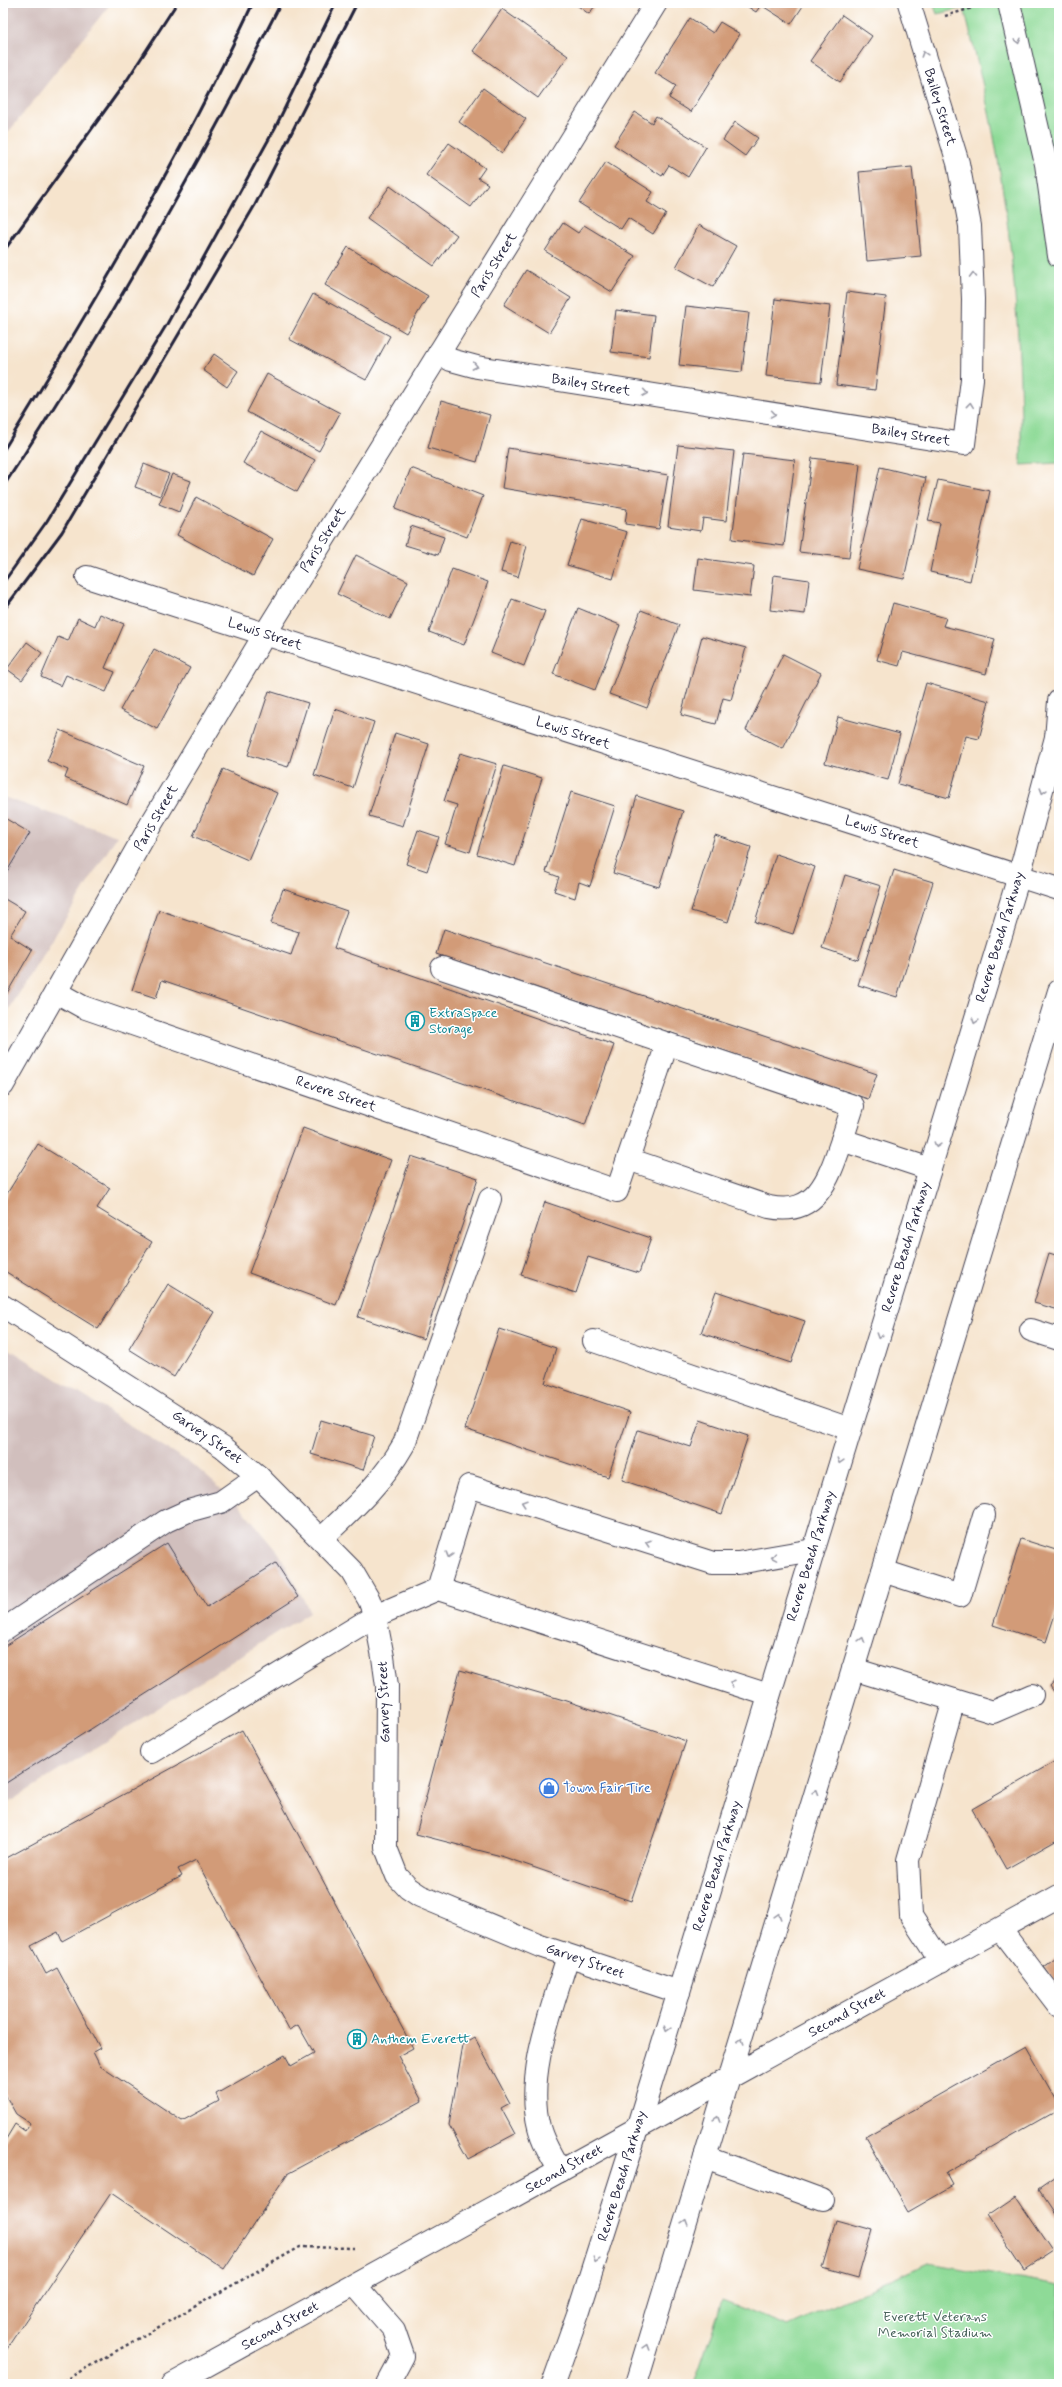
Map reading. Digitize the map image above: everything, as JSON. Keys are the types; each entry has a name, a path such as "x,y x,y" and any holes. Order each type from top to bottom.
{"main road":[{"name":"Paris Street","path":"3,1085 150,826 265,634 656,3"},
{"name":"Bailey Street","path":"438,353 451,360 477,367 964,444 972,379 973,299 970,226 958,163 908,3"},
{"path":"1009,3 1046,164 1059,256"},
{"name":"Lewis Street","path":"87,577 1059,889"},
{"name":"Revere Beach Parkway","path":"553,2384 588,2282 637,2129 1019,876 1058,733 1059,702"},
{"path":"442,968 853,1106 831,1171 824,1185 803,1206 791,1209 769,1207 628,1159 667,1044"},
{"path":"636,2384 1059,991"},
{"name":"Revere Street","path":"56,992 84,1007 617,1191 628,1159"},
{"path":"842,1140 930,1169"},
{"path":"321,1539 375,1487 404,1444 490,1199"},
{"name":"Garvey Street","path":"3,1306 206,1433 258,1476 321,1539 355,1576 370,1600 376,1616 387,1686 384,1834 390,1863 397,1876 408,1888 420,1896 511,1935 568,1956 679,1992"},
{"path":"1031,1330 1059,1339"},
{"path":"594,1341 850,1429"},
{"path":"3,1630 166,1521 188,1511 221,1502 258,1476"},
{"path":"438,1589 469,1486 713,1563 738,1563 813,1550"},
{"path":"883,1571 960,1596 984,1515"},
{"path":"150,1752 376,1616 438,1589 769,1695"},
{"path":"853,1669 993,1712 1032,1695"},
{"path":"941,1962 911,1916 908,1860 954,1700"},
{"name":"Second Street","path":"173,2384 1059,1896"},
{"path":"1000,1929 1059,2006"},
{"path":"560,2171 543,2140 536,2109 536,2090 542,2045 568,1956"},
{"path":"705,2156 822,2200"},
{"path":"355,2284 394,2330 403,2356 388,2384"}],"path":[{"path":"58,2384 300,2247 355,2248"}],"shaded area":[{"path":"3,3 111,3 3,139"},
{"path":"3,797 117,836 3,1019"},
{"path":"3,1345 196,1467 239,1505 279,1553 310,1612 3,1806"}],"green space":[{"path":"933,3 1059,3 1059,463 1021,465 1017,322 1011,250 994,136 964,8 937,14"},
{"name":"Everett Veterans Memorial Stadium","path":"929,2263 1059,2286 1059,2384 694,2384 722,2301 788,2326"}],"building":[{"path":"574,3 597,3 589,14"},
{"path":"742,3 805,3 791,24 761,5 756,12"},
{"path":"502,9 568,56 538,98 473,51"},
{"path":"842,15 872,36 840,82 810,61"},
{"path":"690,18 713,33 720,22 740,34 691,112 669,98 676,86 655,73"},
{"path":"483,88 526,119 502,153 459,122"},
{"path":"635,112 652,123 656,116 706,147 688,177 669,165 662,176 614,145"},
{"path":"735,122 758,138 745,156 723,140"},
{"path":"449,143 485,168 478,178 488,184 471,207 426,175"},
{"path":"606,162 653,192 647,202 666,214 653,234 628,218 621,229 579,203"},
{"path":"912,167 921,256 867,261 859,172"},
{"path":"390,186 457,235 434,266 367,218"},
{"path":"563,223 578,233 584,225 635,256 612,292 545,251"},
{"path":"699,225 736,246 713,287 676,267"},
{"path":"348,247 428,296 406,333 325,285"},
{"path":"526,270 571,298 549,333 504,305"},
{"path":"847,292 886,297 875,390 836,385"},
{"path":"313,294 390,336 366,380 289,339"},
{"path":"775,299 830,306 821,382 766,376"},
{"path":"686,306 749,313 742,372 679,365"},
{"path":"616,310 654,315 649,357 611,352"},
{"path":"214,354 238,371 227,387 203,370"},
{"path":"267,374 340,413 319,451 247,412"},
{"path":"441,401 490,415 477,462 428,448"},
{"path":"261,431 315,460 297,492 243,463"},
{"path":"678,445 734,451 726,521 703,518 701,531 668,526"},
{"path":"508,448 668,475 659,529 625,524 627,509 502,488"},
{"path":"743,454 795,460 784,546 732,539"},
{"path":"812,458 860,464 849,558 799,552"},
{"path":"144,464 169,474 160,496 135,487"},
{"path":"880,467 926,478 904,579 857,569"},
{"path":"411,468 483,496 467,537 395,509"},
{"path":"172,474 191,481 179,512 159,504"},
{"path":"938,480 990,491 970,581 930,572 940,523 928,521"},
{"path":"196,497 273,539 253,576 177,535"},
{"path":"582,519 627,532 613,579 567,565"},
{"path":"411,526 444,537 438,555 405,545"},
{"path":"510,541 527,546 518,577 501,572"},
{"path":"356,555 408,581 390,619 337,594"},
{"path":"698,558 754,566 750,597 694,590"},
{"path":"452,569 488,582 464,645 429,632"},
{"path":"774,575 809,580 805,614 770,610"},
{"path":"512,599 545,611 524,666 491,653"},
{"path":"893,603 946,618 943,626 995,639 986,674 903,652 899,666 877,660"},
{"path":"578,608 620,625 595,690 553,674"},
{"path":"641,610 679,625 647,708 609,694"},
{"path":"100,614 124,624 105,668 115,672 106,692 66,675 61,686 41,677 58,637 68,641 78,618 95,626"},
{"path":"702,636 746,648 731,700 723,698 716,724 681,715"},
{"path":"27,642 42,653 22,680 7,669"},
{"path":"154,649 190,668 157,729 120,710"},
{"path":"783,654 821,673 783,749 746,730"},
{"path":"926,683 989,701 979,739 966,736 949,798 898,784"},
{"path":"269,691 308,703 288,767 248,755"},
{"path":"335,709 374,722 353,788 314,775"},
{"path":"838,717 900,734 888,780 825,763"},
{"path":"60,730 144,766 127,805 65,778 68,770 47,761"},
{"path":"395,733 429,744 403,826 369,816"},
{"path":"460,753 497,764 470,852 445,844 457,805 444,801"},
{"path":"504,766 542,778 515,866 477,854"},
{"path":"223,769 277,793 248,860 193,836"},
{"path":"571,792 615,806 590,886 579,882 575,898 554,891 559,877 546,872"},
{"path":"637,796 683,811 659,887 613,873"},
{"path":"3,817 30,833 3,878"},
{"path":"418,830 439,837 427,871 406,864"},
{"path":"715,835 751,847 728,922 691,911"},
{"path":"776,854 815,867 793,934 755,922"},
{"path":"894,870 933,882 897,997 858,985"},
{"path":"845,875 881,886 858,960 822,948"},
{"name":"ExtraSpace Storage","path":"283,889 347,911 334,948 614,1045 585,1125 162,980 156,998 132,990 159,910 291,955 299,932 271,923"},
{"path":"3,898 25,911 10,936 32,950 3,1000"},
{"path":"444,929 877,1074 868,1099 436,954"},
{"path":"303,1128 391,1160 336,1305 249,1273"},
{"path":"38,1144 110,1188 97,1208 152,1242 98,1329 3,1270 3,1235 6,1229 3,1228 3,1200"},
{"path":"411,1156 478,1178 424,1339 358,1317"},
{"path":"545,1202 651,1238 639,1273 588,1257 576,1293 521,1275"},
{"path":"1049,1253 1059,1256 1059,1310 1034,1303"},
{"path":"168,1284 214,1312 174,1377 129,1349"},
{"path":"716,1291 805,1321 791,1363 701,1333"},
{"path":"499,1329 556,1348 545,1383 630,1412 608,1477 465,1429"},
{"path":"321,1420 374,1436 363,1470 311,1454"},
{"path":"700,1420 748,1436 722,1514 622,1480 638,1430 691,1447"},
{"path":"1021,1539 1059,1551 1059,1602 1046,1642 993,1625"},
{"path":"167,1543 207,1607 276,1563 298,1597 3,1785 3,1647"},
{"name":"Town Fair Tire","path":"460,1670 567,1701 686,1741 631,1901 501,1856 416,1834"},
{"path":"1059,1676 1059,1699 1050,1686"},
{"name":"Anthem Everett","path":"242,1730 413,2048 398,2056 422,2101 287,2174 224,2269 111,2193 3,2354 3,2144 15,2124 25,2131 30,2123 16,2114 3,2091 3,1860","holes":["196,1860 289,2030 298,2025 314,2053 291,2066 285,2055 216,2094 219,2101 182,2121 100,2066 93,2052 100,2048 57,1968 46,1974 31,1946 58,1932 62,1941 182,1876 178,1869"]},
{"path":"1059,1759 1059,1839 1006,1869 972,1809"},
{"path":"1059,1956 1059,1988 1044,1967"},
{"path":"475,2038 510,2103 501,2108 515,2134 468,2159 449,2125 463,2045"},
{"path":"1025,2046 1059,2106 1059,2109 946,2173 953,2186 908,2212 865,2137"},
{"path":"1059,2177 1059,2221 1039,2191"},
{"path":"1016,2196 1053,2251 1024,2270 988,2215"},
{"path":"836,2220 872,2230 858,2278 822,2268"}],"railway":[{"path":"3,252 127,80 177,3"},
{"path":"3,451 70,341 166,174 196,118 253,3"},
{"path":"3,487 78,369 148,249 216,127 281,3"},
{"path":"3,583 47,521 167,324 275,128 336,3"},
{"path":"3,611 62,532 255,205 357,3"}],"place":[{"name":"ExtraSpace Storage","path":"415,1021"},
{"name":"Town Fair Tire","path":"549,1788"},
{"name":"Anthem Everett","path":"357,2039"}]}
